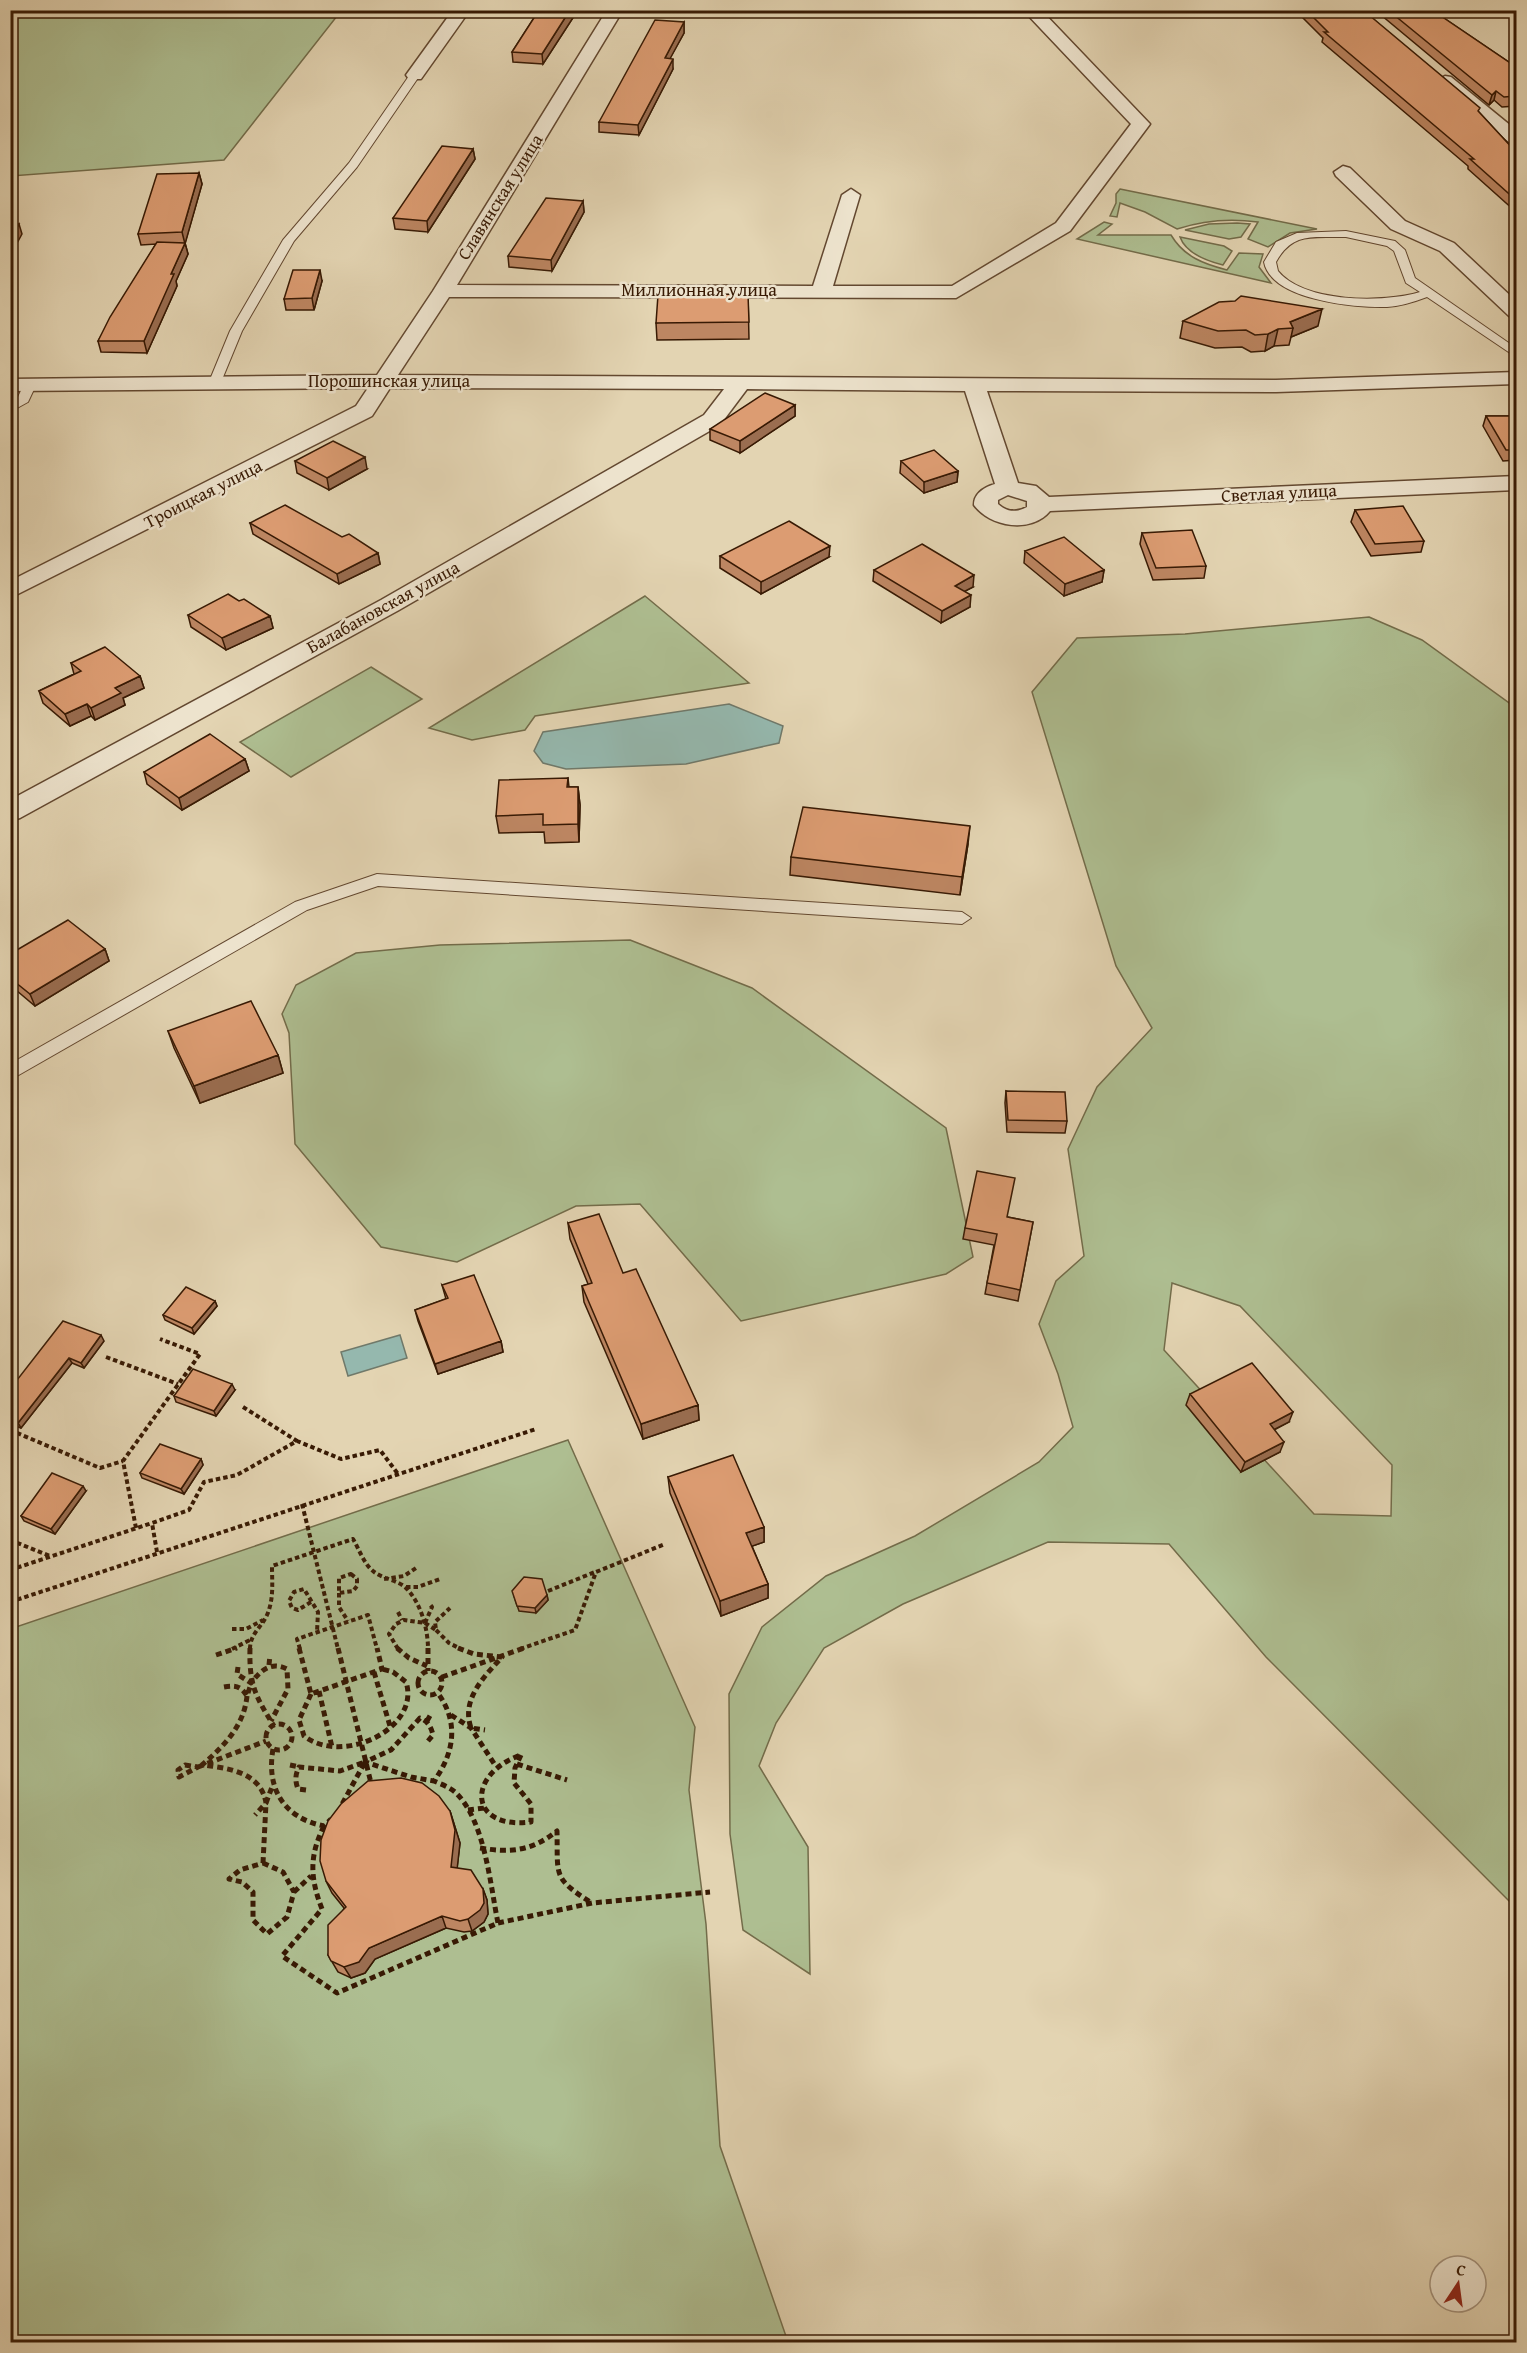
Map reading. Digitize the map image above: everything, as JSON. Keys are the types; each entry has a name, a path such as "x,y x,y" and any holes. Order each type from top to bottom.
{"street":[{"path":"416,75 462,10"},
{"name":"Славянская улица","path":"383,383 443,291 615,10"},
{"name":"Миллионная улица","path":"443,291 956,292 1063,227 1141,124 1031,10"},
{"path":"1434,71 1516,139"},
{"path":"1342,172 1398,225 1447,247 1516,312"},
{"path":"822,290 851,195"},
{"name":"Порошинская улица","path":"20,385 215,382 767,381 1276,386 1516,378"},
{"name":"Балабановская улица","path":"10,812 390,605 712,420 741,382"},
{"name":"Троицкая улица","path":"10,591 364,411 383,383"},
{"name":"Светлая улица","path":"972,383 982,403 1008,488 1028,491 1038,498 1041,504 1516,483"}],"lane":[{"path":"215,382 236,331 289,240 353,165 416,75"},
{"path":"1429,293 1389,303 1336,298 1309,292 1279,279 1272,271 1270,262 1280,244 1301,235 1323,232 1372,237 1391,243 1399,250 1410,280 1429,293 1516,353"},
{"path":"10,408 23,399 20,385"},
{"path":"10,1073 301,906 377,880 962,918"}],"path":[{"path":"10,1430 100,1468 123,1461 200,1354 160,1339"},
{"path":"106,1357 178,1383"},
{"path":"243,1407 297,1441 341,1459 380,1450 398,1474"},
{"path":"10,1602 302,1504 536,1429"},
{"path":"10,1569 189,1510 204,1482 237,1475 297,1441"},
{"path":"123,1461 136,1528"},
{"path":"302,1504 371,1785"},
{"path":"152,1523 157,1552"},
{"path":"216,1655 239,1647 250,1639 266,1618 274,1591 272,1566 353,1539 364,1561 383,1579 405,1587 418,1587 440,1579"},
{"path":"10,1540 51,1556"},
{"path":"548,1590 665,1544"},
{"path":"383,1579 404,1576 416,1568"},
{"path":"442,1677 575,1630 596,1572"},
{"path":"339,1593 353,1591 357,1586 357,1579 348,1574 339,1578 339,1593 336,1598 338,1608 348,1622"},
{"path":"405,1587 425,1623 428,1668 418,1678 417,1687"},
{"path":"310,1602 298,1610 292,1608 289,1602 294,1592 304,1589 310,1602 315,1605 318,1615 317,1632"},
{"path":"425,1623 432,1607 429,1602"},
{"path":"436,1630 435,1622 441,1613 450,1608"},
{"path":"398,1612 402,1620"},
{"path":"311,1694 297,1639 317,1632 368,1615 382,1670"},
{"path":"232,1629 246,1629 266,1618"},
{"path":"442,1677 436,1671 410,1659 392,1641 389,1634 393,1625 411,1618 425,1623 450,1644 466,1651 484,1656 502,1657"},
{"path":"200,1766 232,1734 247,1706 251,1683 250,1639"},
{"path":"269,1665 270,1656"},
{"path":"495,1765 466,1719 471,1698 502,1657"},
{"path":"251,1683 261,1669 269,1665 279,1664 287,1669 288,1689 268,1731 266,1741"},
{"path":"238,1667 237,1674 251,1683 272,1723"},
{"path":"382,1670 400,1676 409,1690 404,1710 390,1726 361,1746 332,1747 315,1742 300,1729 301,1712 311,1694 319,1691 382,1670"},
{"path":"374,1672 390,1726"},
{"path":"417,1687 426,1694 437,1692 441,1687 442,1677"},
{"path":"224,1687 234,1685 243,1689 247,1696"},
{"path":"409,1690 417,1687"},
{"path":"319,1691 332,1747"},
{"path":"434,1780 446,1764 452,1745 453,1726 447,1706 437,1692"},
{"path":"427,1721 431,1714"},
{"path":"450,1715 471,1728 486,1730"},
{"path":"290,1765 339,1773 353,1770 365,1762 387,1755 420,1718 427,1721 433,1735 428,1741"},
{"path":"272,1723 287,1725 292,1732"},
{"path":"292,1732 300,1729"},
{"path":"266,1741 273,1749 280,1749 288,1744 292,1732"},
{"path":"200,1766 266,1741"},
{"path":"273,1749 269,1769 277,1798 289,1811 304,1821 324,1826"},
{"path":"521,1755 517,1764 514,1783 530,1798 533,1809 531,1822 507,1825 496,1821 484,1808 481,1792 484,1781 495,1765 510,1757 521,1755"},
{"path":"365,1762 411,1777 434,1780 454,1791 468,1810 480,1848 498,1923"},
{"path":"365,1762 340,1806 324,1826 313,1848 311,1885 322,1909 282,1956 337,1993 498,1923 592,1903 710,1892"},
{"path":"517,1764 567,1780"},
{"path":"200,1766 252,1778 266,1792 263,1863"},
{"path":"299,1767 295,1774 296,1783 298,1789 306,1790"},
{"path":"255,1815 266,1803 273,1786"},
{"path":"468,1810 484,1808"},
{"path":"480,1848 519,1852 540,1846 557,1831 558,1872 566,1887 592,1903"},
{"path":"263,1863 275,1865 284,1872 294,1892 292,1905 278,1927 267,1934 256,1927 251,1917 253,1892 242,1882 229,1879 240,1870 263,1863"},
{"path":"294,1892 311,1876"}],"green space":[{"path":"11,10 341,11 224,160 11,176"},
{"path":"1120,189 1317,229 1290,233 1268,247 1248,239 1258,222 1217,221 1177,229 1145,212 1120,203 1117,217 1110,216 1116,203 1116,194"},
{"path":"1104,222 1112,224 1098,235 1171,235 1188,254 1210,265 1227,270 1239,253 1263,254 1259,267 1271,283 1077,239"},
{"path":"1209,224 1250,224 1241,237 1229,239 1185,230"},
{"path":"1180,237 1224,246 1232,251 1223,265 1204,259 1192,252"},
{"path":"645,596 749,683 535,716 525,730 472,740 429,728"},
{"path":"1369,617 1422,640 1516,708 1516,1908 1266,1657 1169,1544 1048,1542 903,1604 824,1648 776,1723 759,1766 808,1847 810,1974 743,1930 730,1834 729,1694 762,1627 826,1576 915,1536 1039,1462 1073,1427 1058,1374 1039,1324 1056,1281 1084,1256 1068,1149 1097,1087 1152,1028 1116,966 1032,692 1077,638 1185,634","holes":["1172,1283 1240,1306 1392,1465 1391,1516 1314,1514 1164,1350"]},
{"path":"371,667 422,699 291,777 240,742"},
{"path":"630,940 752,988 946,1128 973,1257 946,1274 741,1321 640,1204 576,1206 457,1262 381,1247 295,1144 289,1033 282,1014 296,985 356,953 440,945"},
{"path":"568,1440 695,1727 689,1790 706,1924 720,2146 788,2342 11,2342 10,1629"}],"water":[{"path":"729,704 783,726 779,743 686,764 566,769 543,763 534,751 543,732"},
{"path":"400,1335 407,1358 348,1376 341,1352"}],"building":[{"path":"539,10 570,10 542,54 512,52"},
{"path":"1306,10 1363,10 1480,108 1478,111 1516,152 1516,200 1470,159 1474,159 1324,32 1328,32"},
{"path":"1388,10 1432,10 1516,67 1516,96 1504,97 1496,91 1492,95"},
{"path":"655,20 684,22 665,58 673,59 638,125 599,122"},
{"path":"442,146 473,149 427,221 393,218"},
{"path":"199,173 182,232 138,234 157,174"},
{"path":"546,198 583,201 551,260 508,256"},
{"path":"10,224 19,224 10,240"},
{"path":"157,242 185,243 171,274 174,274 144,341 98,341 110,317"},
{"path":"293,270 320,270 312,298 284,299"},
{"path":"748,294 749,322 656,323 658,295"},
{"path":"1241,296 1322,309 1290,322 1293,328 1278,329 1268,334 1255,335 1246,330 1218,331 1183,321 1219,302 1235,301"},
{"path":"765,393 795,405 740,441 710,429"},
{"path":"1486,416 1516,416 1516,450 1506,450"},
{"path":"333,441 365,457 327,478 295,461"},
{"path":"934,450 958,471 924,482 901,461"},
{"path":"285,505 342,537 349,534 378,553 337,574 250,523"},
{"path":"1403,506 1424,541 1375,544 1355,510"},
{"path":"789,521 830,546 761,582 720,556"},
{"path":"1192,530 1206,566 1156,568 1142,533"},
{"path":"1064,537 1104,570 1065,584 1025,551"},
{"path":"922,544 974,575 955,586 971,595 942,611 874,570"},
{"path":"228,594 239,601 244,599 270,616 222,638 188,615"},
{"path":"105,647 140,676 115,688 121,693 91,708 87,704 65,714 39,691 81,671 71,663"},
{"path":"210,734 245,759 179,798 144,772"},
{"path":"568,778 567,787 578,787 578,824 543,825 543,814 496,816 499,780"},
{"path":"803,807 970,826 962,877 791,857"},
{"path":"68,920 105,949 30,994 10,978 10,954"},
{"path":"251,1001 278,1055 194,1086 168,1031"},
{"path":"1006,1091 1065,1092 1067,1121 1008,1120"},
{"path":"977,1171 1015,1178 1007,1217 1033,1222 1020,1290 987,1283 997,1234 965,1228"},
{"path":"599,1214 623,1273 636,1269 698,1405 641,1424 582,1286 592,1283 568,1223"},
{"path":"474,1275 501,1341 435,1364 415,1310 448,1298 442,1285"},
{"path":"186,1287 215,1301 192,1328 163,1315"},
{"path":"63,1321 101,1335 81,1363 69,1358 18,1423 10,1420 10,1383 14,1384"},
{"path":"1252,1363 1293,1412 1270,1424 1284,1442 1245,1462 1190,1394"},
{"path":"193,1369 232,1384 214,1411 174,1396"},
{"path":"160,1444 201,1459 181,1489 140,1473"},
{"path":"733,1455 764,1527 746,1533 768,1584 720,1601 668,1477"},
{"path":"52,1473 83,1486 51,1529 21,1516"},
{"path":"524,1577 542,1579 547,1595 535,1608 517,1606 512,1591"},
{"path":"401,1778 422,1783 439,1796 450,1811 455,1830 451,1867 471,1870 483,1889 484,1903 480,1910 468,1919 460,1921 442,1916 369,1948 359,1962 344,1967 331,1961 328,1955 328,1925 346,1907 326,1881 320,1861 321,1840 328,1821 341,1804 368,1781"}]}
